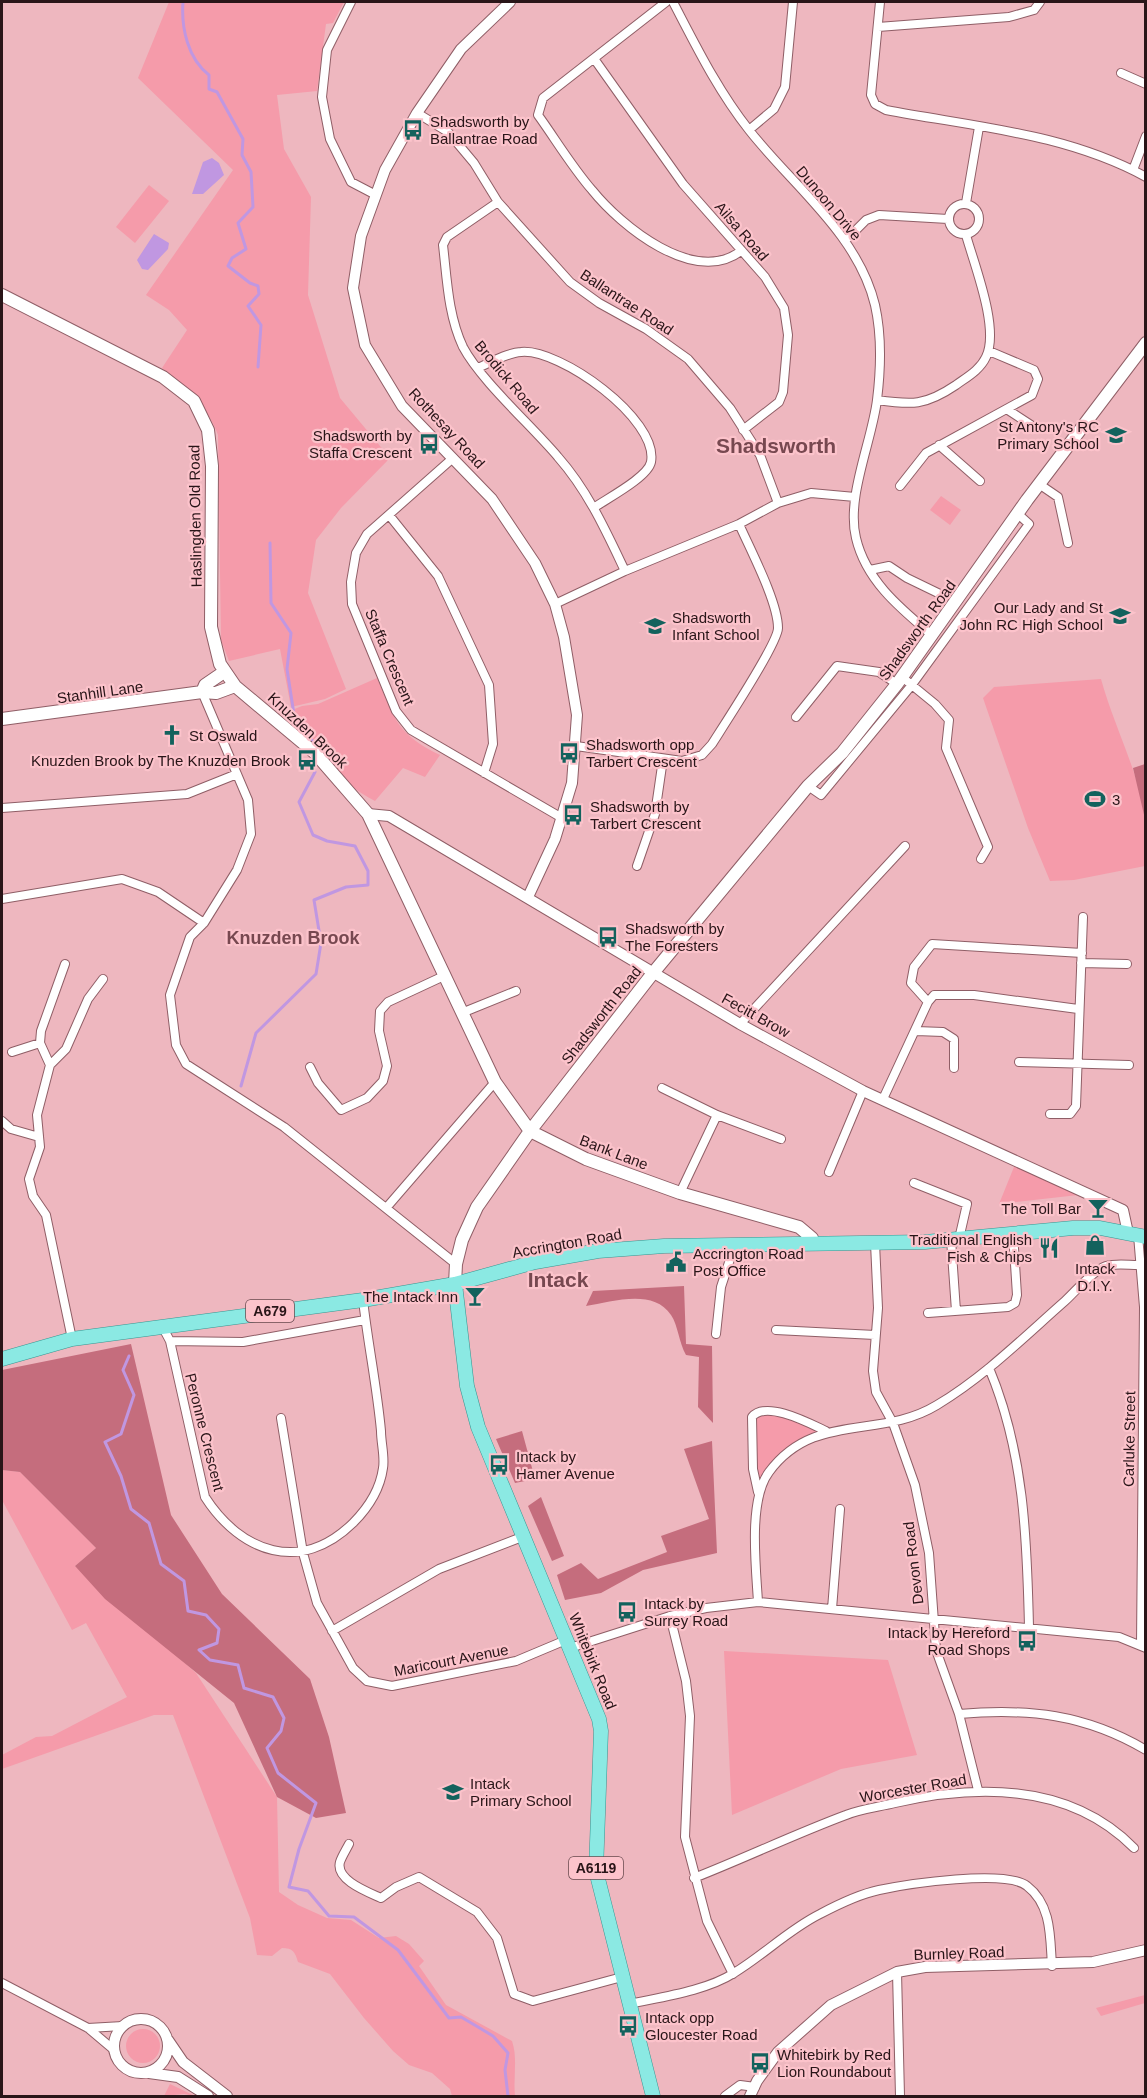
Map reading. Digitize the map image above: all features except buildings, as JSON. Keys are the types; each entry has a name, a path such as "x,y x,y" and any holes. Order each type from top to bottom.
{"main road":[{"name":"Haslingden Old Road","path":"2,295 163,377 194,401 200,410 208,430 212,466 211,627 217,657 224,672"},
{"name":"Shadsworth Road","path":"455,1284 456,1264 462,1240 477,1208 530,1131 653,973 808,786 842,753 933,636 1039,484 1146,343"},
{"name":"Knuzden Brook","path":"224,672 236,686 315,753 368,814"},
{"path":"202,692 205,685 224,672"},
{"name":"Stanhill Lane","path":"2,719 202,692 216,693 236,686"},
{"name":"Bank Lane","path":"368,814 464,1012 495,1082 530,1131 586,1160 680,1193 799,1227 812,1238 813,1244"},
{"name":"Accrington Road","path":"2,1359 72,1339 363,1300 455,1284 535,1262 598,1251 664,1246 734,1247 875,1243 955,1239 1073,1228 1137,1235"},
{"name":"Whitebirk Road","path":"455,1284 467,1386 482,1437 599,1719 601,1731 596,1870 653,2097"}],"street":[{"path":"351,2 327,50 322,97 330,138 351,182 374,194"},
{"name":"Rothesay Road","path":"510,2 461,49 417,113 385,170 374,194 361,236 353,288 365,345 402,406 492,499 535,563 555,604 574,691 576,746 572,783 562,818 528,897"},
{"path":"666,2 595,60 543,98 538,115 592,191 635,232 677,256 713,261 728,259 741,251"},
{"name":"Dunoon Drive","path":"673,2 702,58 749,130 845,241 868,282 875,304 881,339 877,400 855,497 855,537 870,570 897,606 933,636"},
{"path":"749,130 774,109 785,87 793,2"},
{"path":"880,2 871,95 875,104 886,110 979,127 1024,132 1088,150 1146,177"},
{"path":"878,27 1009,17 1034,10 1040,2"},
{"name":"Ailsa Road","path":"595,60 682,184 774,288 784,308 788,325 781,398 743,430"},
{"path":"1121,73 1146,84"},
{"name":"Ballantrae Road","path":"417,113 448,132 474,163 498,202 570,282 599,303 646,329 688,359 730,408 760,455 778,502"},
{"path":"966,203 979,127"},
{"path":"1133,170 1146,136"},
{"name":"Brodick Road","path":"498,202 447,237 443,245 451,314 464,347 478,368 560,459 594,507 625,571"},
{"path":"966,203 974,207 979,218 976,228 966,235 954,231 948,219 952,208 966,203"},
{"path":"845,241 866,220 879,215 948,219"},
{"path":"877,400 914,405 946,392 973,374 988,351 989,321 966,235"},
{"path":"478,368 522,351 556,358 621,403 643,430 650,446 651,464 644,474 594,507"},
{"path":"900,486 927,453 1032,395 1038,383 1037,374 1031,367 988,351"},
{"path":"1008,410 1031,425"},
{"path":"939,445 980,481"},
{"name":"Staffa Crescent","path":"453,458 367,534 356,554 351,582 352,604 396,711 411,730 562,818"},
{"path":"1039,484 1058,497 1068,543"},
{"path":"555,604 625,571 739,524 778,502 811,493 855,497"},
{"name":"Shadsworth Road","path":"808,786 821,795 911,686 1029,524 1018,514"},
{"path":"389,515 438,576 489,685 493,744 484,773"},
{"path":"576,746 663,759 689,760 707,751 777,634 778,626 773,604 739,524"},
{"path":"870,570 889,566 907,578 940,594"},
{"path":"796,717 826,677 840,665 879,672 899,680 935,704 949,720 946,748 988,847 981,859"},
{"path":"202,692 250,810 249,844 237,870 204,922 190,937 170,995 176,1045 186,1064 284,1127 456,1264"},
{"path":"637,866 655,814 663,759"},
{"path":"2,808 187,794 237,774"},
{"name":"Fecitt Brow","path":"368,814 389,816 740,1024 863,1091 1123,1210 1137,1235"},
{"path":"740,1024 905,846"},
{"path":"2,899 122,879 158,892 204,922"},
{"path":"1050,1114 1070,1114 1076,1106 1083,917"},
{"path":"928,1002 911,982 914,967 932,944 1082,953"},
{"path":"1081,963 1127,964"},
{"path":"50,1065 40,1043 41,1031 64,964"},
{"path":"310,1067 318,1083 341,1110 367,1098 383,1081 387,1066 379,1031 380,1011 388,1002 446,975"},
{"path":"72,1339 46,1215 33,1196 29,1179 40,1147 37,1115 50,1065 66,1049 88,999 103,979"},
{"path":"464,1012 516,991"},
{"path":"883,1099 928,1002 934,995 974,994 1078,1009"},
{"path":"916,1031 943,1032 954,1040 954,1068"},
{"path":"12,1052 40,1043"},
{"path":"1019,1062 1129,1065"},
{"path":"387,1207 495,1082"},
{"path":"662,1088 717,1115 781,1139"},
{"path":"829,1172 863,1091"},
{"path":"680,1193 717,1115"},
{"path":"2,1121 11,1129 39,1137"},
{"path":"914,1183 967,1204 955,1239 956,1311"},
{"path":"928,1313 1008,1307 1015,1303 1017,1295 1013,1233"},
{"name":"Carluke Street","path":"1137,1235 1138,1265 1145,1308 1141,1480 1143,1646"},
{"name":"Devon Road","path":"875,1243 878,1308 875,1335 876,1392 893,1424 915,1485 929,1553 936,1650 958,1714 978,1790"},
{"path":"716,1334 721,1287 734,1247"},
{"path":"758,1492 769,1472 793,1449 826,1431 893,1424 914,1418 938,1405 989,1368 1105,1266 1138,1265"},
{"name":"Peronne Crescent","path":"162,1326 170,1341 205,1497 217,1515 246,1540 270,1550 303,1553 339,1537 363,1513 376,1493 383,1467 379,1413 363,1300"},
{"path":"170,1341 243,1342 365,1320"},
{"path":"776,1330 875,1335"},
{"path":"989,1368 1014,1444 1025,1510 1029,1628"},
{"path":"758,1602 758,1492 753,1469 752,1417 757,1411 766,1409 803,1420 826,1431"},
{"name":"Maricourt Avenue","path":"281,1418 303,1553 317,1603 353,1668 367,1681 392,1686 516,1661 670,1616 706,1608 758,1602 1119,1637 1143,1646"},
{"path":"832,1610 840,1509"},
{"path":"332,1631 439,1569 522,1537"},
{"path":"670,1616 686,1681 689,1704 685,1837 707,1921 733,1974"},
{"path":"958,1714 1027,1711 1078,1720 1102,1728 1146,1750"},
{"name":"Worcester Road","path":"694,1878 848,1814 915,1799 978,1790 1052,1798 1080,1809 1108,1825 1134,1848"},
{"path":"349,1844 340,1862 342,1876 373,1894 381,1898 396,1887 419,1877 477,1912 497,1938 514,1994 532,2001 622,1977"},
{"path":"629,2004 688,1991 733,1974 770,1945 820,1914 877,1891 940,1881 998,1878 1026,1885 1043,1905 1049,1925 1052,1965"},
{"name":"Burnley Road","path":"752,2092 778,2052 831,2006 897,1972 925,1968 1093,1962 1146,1950"},
{"path":"897,1972 900,2097"},
{"path":"2,1983 88,2028 114,2050"},
{"path":"88,2028 123,2026 137,2019 153,2021 165,2031 168,2040 183,2062 227,2097"},
{"path":"123,2026 115,2037 114,2050 117,2059 128,2070 178,2077 208,2097"},
{"path":"147,2073 155,2070 167,2057 168,2040"},
{"path":"724,2097 740,2085 752,2092"}],"shaded area":[{"path":"169,2 344,2 333,23 326,24 317,91 277,95 284,149 311,197 308,295 340,398 390,458 341,508 316,540 308,593 346,689 325,699 291,707 280,649 229,661 221,640 218,435 202,406 162,368 187,330 169,310 146,295 233,170 138,78"},
{"path":"212,158 219,163 224,175 203,194 192,194 203,162"},
{"path":"149,185 169,201 135,243 116,227"},
{"path":"154,234 169,243 168,249 148,270 142,269 137,260"},
{"path":"941,496 961,510 950,525 930,510"},
{"path":"377,678 399,724 415,740 440,755 425,777 403,768 375,801 350,785 328,765 288,721 287,712 302,706 318,704"},
{"path":"1101,679 1142,802 1146,831 1145,866 1074,880 1050,881 1028,828 983,698 994,687"},
{"path":"1146,764 1145,819 1133,768"},
{"path":"1016,1162 1087,1194 999,1204"},
{"path":"684,1286 686,1344 712,1346 713,1423 698,1407 699,1357 686,1355 673,1319 663,1307 643,1299 620,1300 586,1306 593,1291"},
{"path":"131,1344 171,1515 222,1594 310,1679 329,1737 346,1813 316,1818 277,1797 234,1703 105,1599 75,1566 96,1548 20,1472 2,1470 2,1370"},
{"path":"766,1409 826,1431 793,1449 758,1492 752,1417"},
{"path":"522,1431 535,1479 515,1483 496,1439"},
{"path":"712,1441 717,1553 643,1570 601,1593 565,1600 557,1575 581,1563 598,1579 667,1552 661,1536 709,1519 684,1449"},
{"path":"2,1470 20,1472 96,1548 75,1566 196,1673 277,1797 279,1892 298,1905 327,1918 351,1920 379,1938 396,1936 409,1944 424,1961 419,1966 446,2005 512,2041 515,2055 515,2096 452,2096 450,2089 432,2073 409,2065 393,2051 330,1974 298,1962 295,1953 289,1949 282,1948 272,1956 257,1955 250,1918 173,1715 154,1715 2,1769 2,1755 36,1737 52,1736 127,1697 86,1623 72,1630 2,1500"},
{"path":"541,1497 564,1556 552,1561 528,1506"},
{"path":"724,1651 888,1660 917,1755 841,1769 732,1815"},
{"path":"1145,1995 1145,2003 1101,2016 1096,2008"},
{"path":"143,2029 155,2034 160,2046 155,2058 143,2063 131,2058 126,2046 131,2034"},
{"path":"170,2084 195,2096 184,2094 164,2096"}],"waterway":[{"name":"Knuzden Brook","path":"183,2 183,22 187,42 196,60 209,75 209,89 217,92 243,139 242,155 251,172 253,207 238,223 246,249 232,258 228,266 250,283 258,286 259,294 248,306 261,325 258,367"},
{"name":"Knuzden Brook","path":"270,543 271,603 291,633 287,669 295,721 324,754"},
{"name":"Knuzden Brook","path":"241,1086 256,1033 316,974 321,943 314,900 346,887 368,885 368,871 355,846 327,841 313,835 299,802 315,772"},
{"path":"129,1356 123,1370 134,1395 121,1434 105,1442 121,1476 131,1509 149,1523 161,1564 184,1581 188,1611 206,1615 219,1629 217,1643 199,1650 210,1660 238,1665 244,1688 273,1697 284,1718 281,1731 267,1748 278,1773 316,1803 299,1849 289,1887 308,1891 329,1916 354,1917 398,1950 449,2018 461,2017 493,2036 508,2053 505,2070 508,2096"}],"place":[{"name":"Shadsworth by Ballantrae Road","path":"413,130"},
{"name":"St Antony's RC Primary School","path":"1116,435"},
{"name":"Shadsworth by Staffa Crescent","path":"429,444"},
{"name":"Our Lady and St John RC High School","path":"1120,616"},
{"name":"Shadsworth Infant School","path":"655,626"},
{"name":"St Oswald","path":"172,735"},
{"name":"Shadsworth opp Tarbert Crescent","path":"569,753"},
{"name":"Knuzden Brook by The Knuzden Brook","path":"307,760"},
{"name":"3","path":"1095,799"},
{"name":"Shadsworth by Tarbert Crescent","path":"573,815"},
{"name":"Shadsworth by The Foresters","path":"608,937"},
{"name":"The Toll Bar","path":"1098,1208"},
{"name":"Intack D.I.Y.","path":"1095,1245"},
{"name":"Traditional English Fish & Chips","path":"1049,1248"},
{"name":"Accrington Road Post Office","path":"676,1262"},
{"name":"The Intack Inn","path":"475,1296"},
{"name":"Intack by Hamer Avenue","path":"499,1465"},
{"name":"Intack by Surrey Road","path":"627,1612"},
{"name":"Intack by Hereford Road Shops","path":"1027,1641"},
{"name":"Intack Primary School","path":"453,1792"},
{"name":"Intack opp Gloucester Road","path":"628,2026"},
{"name":"Whitebirk by Red Lion Roundabout","path":"760,2063"}],"district":[{"name":"Shadsworth","path":"776,445"},
{"name":"Knuzden Brook","path":"293,938"},
{"name":"Intack","path":"558,1279"}]}
